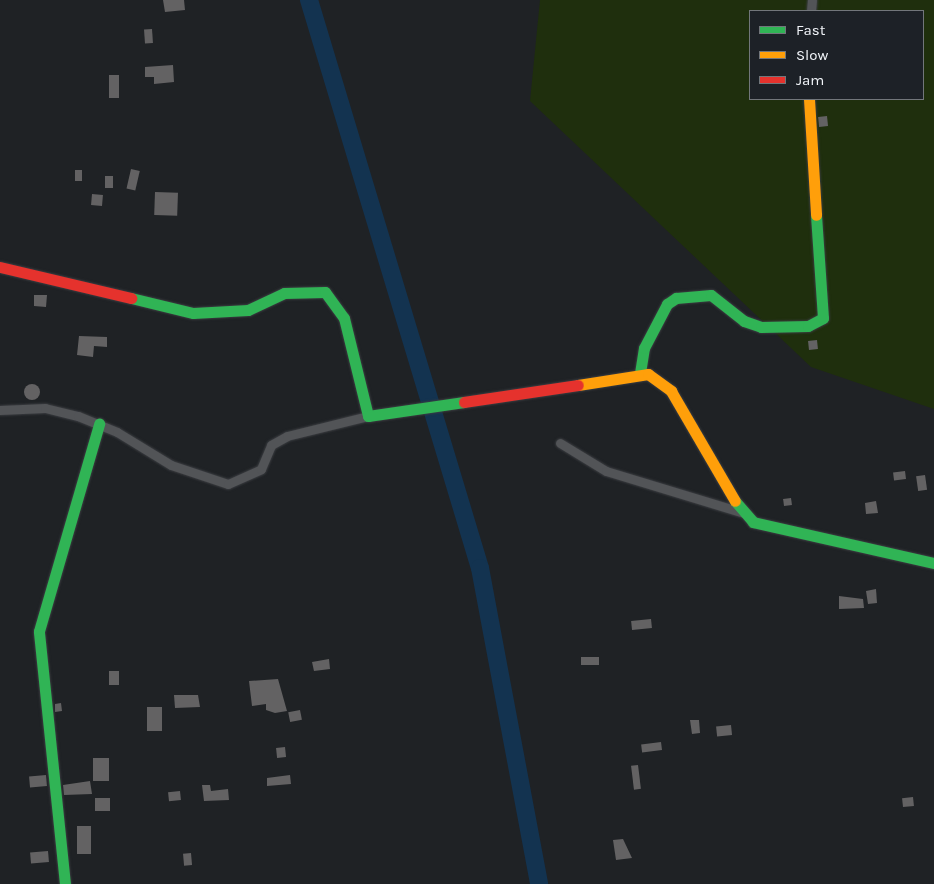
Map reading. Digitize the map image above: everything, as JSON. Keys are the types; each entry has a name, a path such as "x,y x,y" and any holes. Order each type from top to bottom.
{"street":[{"path":"640,373 644,348 667,304 676,298 711,295 744,321 761,328 808,326 823,318 809,100"},
{"path":"0,267 193,313 248,310 284,293 326,292 344,318 369,416"},
{"path":"0,410 44,408 99,424 171,465 228,484 261,469 271,446 287,436 369,416 640,373 655,377 671,391 744,513"},
{"path":"65,884 39,631 47,592 99,424"},
{"path":"560,443 606,471 744,513 774,530 934,563"}],"green space":[{"path":"540,0 934,0 934,409 811,367 530,101"}],"building":[{"path":"163,0 184,0 185,10 165,12"},
{"path":"152,29 153,43 145,44 144,30"},
{"path":"173,65 174,82 154,84 154,77 145,77 145,67"},
{"path":"109,75 119,75 119,98 109,98"},
{"path":"827,116 828,126 819,127 818,117"},
{"path":"131,169 140,171 135,191 127,188"},
{"path":"75,170 82,170 82,181 75,181"},
{"path":"105,176 113,176 113,188 105,188"},
{"path":"155,192 178,193 177,216 154,215"},
{"path":"92,194 103,195 102,206 91,205"},
{"path":"34,295 47,295 46,307 34,306"},
{"path":"79,336 107,337 107,347 94,346 93,357 77,355"},
{"path":"817,340 818,349 809,350 808,341"},
{"path":"32,384 40,392 32,400 24,392"},
{"path":"905,471 906,479 894,480 893,472"},
{"path":"925,475 927,490 918,491 916,476"},
{"path":"791,498 792,505 784,506 783,499"},
{"path":"876,501 878,513 866,514 865,503"},
{"path":"876,589 877,603 868,604 866,591"},
{"path":"839,596 863,599 864,608 839,609"},
{"path":"651,619 652,628 632,630 631,621"},
{"path":"581,657 599,657 599,665 581,665"},
{"path":"329,659 330,669 314,671 312,662"},
{"path":"109,671 119,671 119,685 109,685"},
{"path":"278,679 287,711 275,713 266,710 266,704 252,706 249,681"},
{"path":"174,695 198,695 200,707 175,708"},
{"path":"61,703 62,711 55,712 55,704"},
{"path":"147,707 162,707 162,731 147,731"},
{"path":"300,710 302,720 290,722 288,712"},
{"path":"690,720 699,720 700,733 692,734"},
{"path":"731,725 732,735 717,737 716,727"},
{"path":"661,742 662,750 642,752 641,744"},
{"path":"285,747 286,757 277,758 276,748"},
{"path":"93,758 109,758 109,781 93,781"},
{"path":"638,765 641,789 634,790 631,766"},
{"path":"46,775 47,786 30,787 29,776"},
{"path":"290,775 291,784 267,786 267,778"},
{"path":"90,781 92,794 64,795 63,785"},
{"path":"202,785 210,785 211,791 228,789 229,800 204,801"},
{"path":"180,791 181,800 169,801 168,792"},
{"path":"913,797 914,806 903,807 902,798"},
{"path":"95,798 110,798 110,811 95,811"},
{"path":"77,826 91,826 91,854 77,854"},
{"path":"623,839 632,858 616,860 613,840"},
{"path":"48,851 49,862 31,864 30,853"},
{"path":"191,853 192,865 184,866 183,854"}],"waterway":[{"path":"309,0 480,568 539,884"}],"traffic: fast":[{"path":"640,373 644,348 667,304 676,298 711,295 744,321 761,327 808,326 823,318 816,215"},
{"path":"131,298 193,313 248,310 284,293 325,292 344,318 368,416 464,402"},
{"path":"65,884 39,631 99,424"},
{"path":"735,501 753,522 934,563"}],"traffic: slow":[{"path":"809,100 816,215"},
{"path":"578,385 648,374 671,391 735,501"}],"traffic: jam":[{"path":"0,267 131,298"},
{"path":"464,402 578,385"}]}
